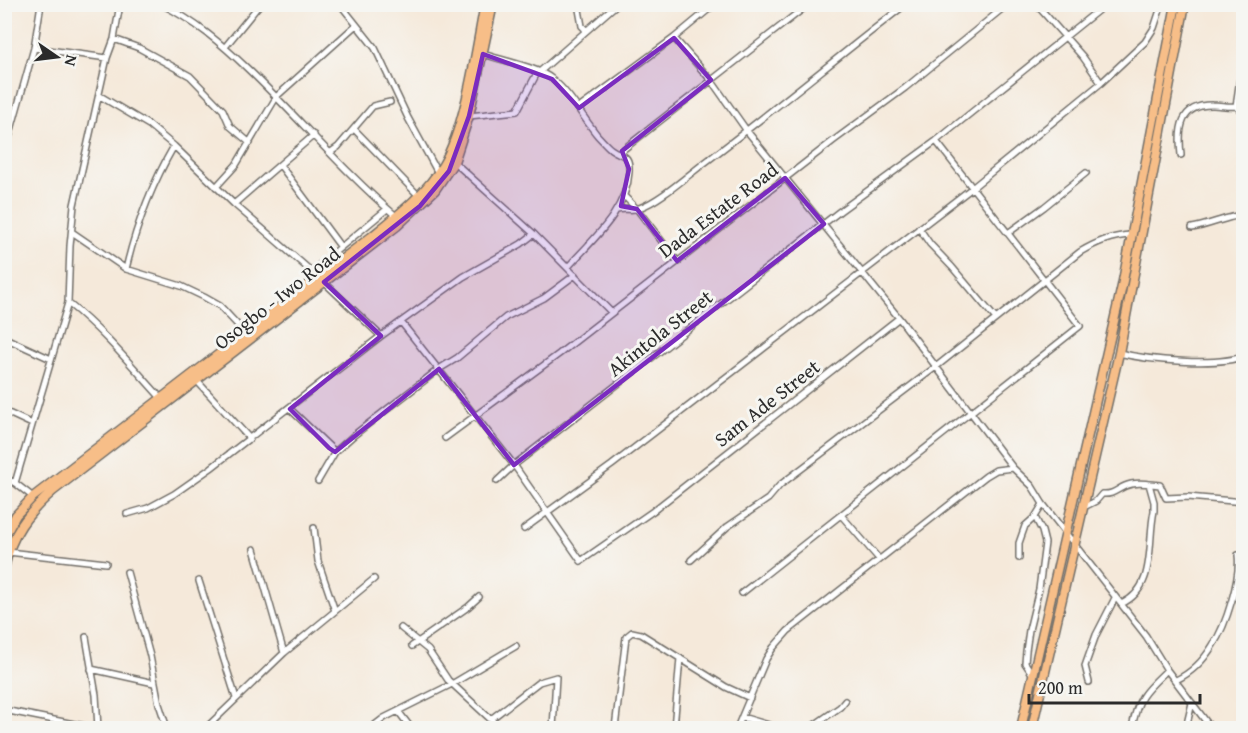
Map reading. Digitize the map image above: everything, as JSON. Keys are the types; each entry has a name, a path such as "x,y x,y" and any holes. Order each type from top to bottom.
{"main road":[{"name":"Osogbo - Iwo Road","path":"4,537 16,515 33,497 396,216 438,173 452,147 485,4"},
{"name":"Osogbo - Iwo Road","path":"4,568 8,552 21,524 39,504 197,381 318,277 398,226 435,190 454,162 469,116 493,4"},
{"path":"1021,729 1132,235 1176,4"},
{"path":"1032,729 1119,354 1185,4"}],"street":[{"path":"4,155 17,116 34,48 41,4"},
{"path":"15,483 68,303 75,205 120,4"},
{"path":"161,4 200,27 225,47 396,216"},
{"path":"172,10 177,4"},
{"path":"225,47 261,4"},
{"path":"578,4 582,26 586,30"},
{"path":"469,116 517,111 539,72 617,4"},
{"path":"579,108 674,38 715,4"},
{"path":"620,152 809,4"},
{"path":"637,210 661,195 747,131 906,4"},
{"name":"Dada Estate Road","path":"445,438 559,354 677,261 905,88 1008,4"},
{"path":"1036,4 1083,57 1101,83"},
{"name":"Akintola Street","path":"497,481 514,465 824,224 936,141 1106,4"},
{"path":"524,529 548,513 972,188 1101,83 1145,42 1154,28 1162,4"},
{"path":"344,6 375,48 408,118 438,173"},
{"path":"216,187 236,165 277,96 356,25"},
{"path":"674,38 711,80 747,131 937,366 1013,468 1032,486 1065,533 1146,636 1167,670 1211,729"},
{"path":"114,39 139,48 190,76 223,110 230,126 250,143"},
{"path":"34,48 107,58"},
{"path":"1236,106 1244,51"},
{"path":"483,54 539,72 552,79 579,108 598,135 612,150 620,152 628,162 629,169 624,196 617,210 568,267"},
{"path":"100,96 149,125 174,146 234,204 318,277 381,336"},
{"path":"331,153 373,106 390,102"},
{"path":"1181,155 1182,127 1188,111 1195,107 1214,105 1236,106"},
{"path":"1236,106 1244,114"},
{"path":"354,129 418,195"},
{"path":"234,204 314,135"},
{"path":"742,593 1080,326 936,141"},
{"path":"126,269 144,210 174,146"},
{"path":"454,162 534,234 611,312"},
{"path":"280,165 340,246"},
{"path":"1008,233 1086,173"},
{"path":"624,196 677,261"},
{"path":"318,277 340,246 387,208"},
{"path":"617,210 631,208 637,210"},
{"path":"1192,228 1244,215"},
{"path":"919,228 930,244 996,319"},
{"path":"72,232 126,269 181,286 220,306 246,334"},
{"path":"126,514 148,508 174,494 290,409 381,336 463,277 521,244 534,234"},
{"path":"691,560 728,527 768,499 780,485 937,366 1080,252 1101,240 1132,235"},
{"path":"318,481 335,453 354,435 439,369 457,358 506,317 544,298 575,275"},
{"path":"68,303 87,318 124,355 161,398"},
{"name":"Sam Ade Street","path":"548,513 581,561 653,511 899,318"},
{"path":"401,322 514,465 548,513"},
{"path":"5,338 51,359"},
{"path":"1119,354 1144,359 1207,361 1244,356"},
{"path":"197,381 250,439"},
{"path":"290,409 335,453"},
{"path":"4,411 32,424"},
{"path":"737,729 766,659 788,631 986,476 996,470 1013,468"},
{"path":"4,478 15,483 33,497"},
{"path":"1120,604 1134,595 1145,580 1154,511 1149,484"},
{"path":"1083,507 1096,501 1102,494 1112,495 1126,485 1149,484 1160,486 1166,498 1188,497 1244,502"},
{"path":"1019,558 1025,526 1035,517 1043,504"},
{"path":"841,515 879,559"},
{"path":"1033,675 1025,663 1026,651 1040,589 1045,543 1035,517"},
{"path":"314,528 318,561 335,611"},
{"path":"254,549 285,653"},
{"path":"8,552 106,563"},
{"path":"1176,680 1202,660 1214,644 1238,577 1240,567 1238,555"},
{"path":"127,572 167,729"},
{"path":"206,729 285,653 374,579"},
{"path":"199,581 236,698"},
{"path":"415,644 479,597"},
{"path":"1089,682 1085,666 1096,635 1115,598"},
{"path":"401,628 415,644 428,650 452,684 491,718 500,729"},
{"path":"615,729 626,636 632,632 641,633 726,687 750,698"},
{"path":"4,710 96,729 96,695 86,637"},
{"path":"371,729 384,718 452,684 516,646"},
{"path":"674,729 680,657"},
{"path":"91,669 154,683"},
{"path":"1132,729 1139,699 1145,690 1167,670"},
{"path":"491,718 539,682 556,677 553,729"},
{"path":"810,729 845,701"},
{"path":"1186,729 1192,703"},
{"path":"398,711 411,729"},
{"path":"742,717 779,729"},
{"path":"58,720 59,729"}],"highlighted area":[{"path":"674,38 711,80 622,151 629,169 621,206 637,209 677,261 785,178 824,224 514,465 439,369 335,452 290,409 381,336 324,282 420,206 449,171 469,116 483,54 552,79 579,108"}]}
